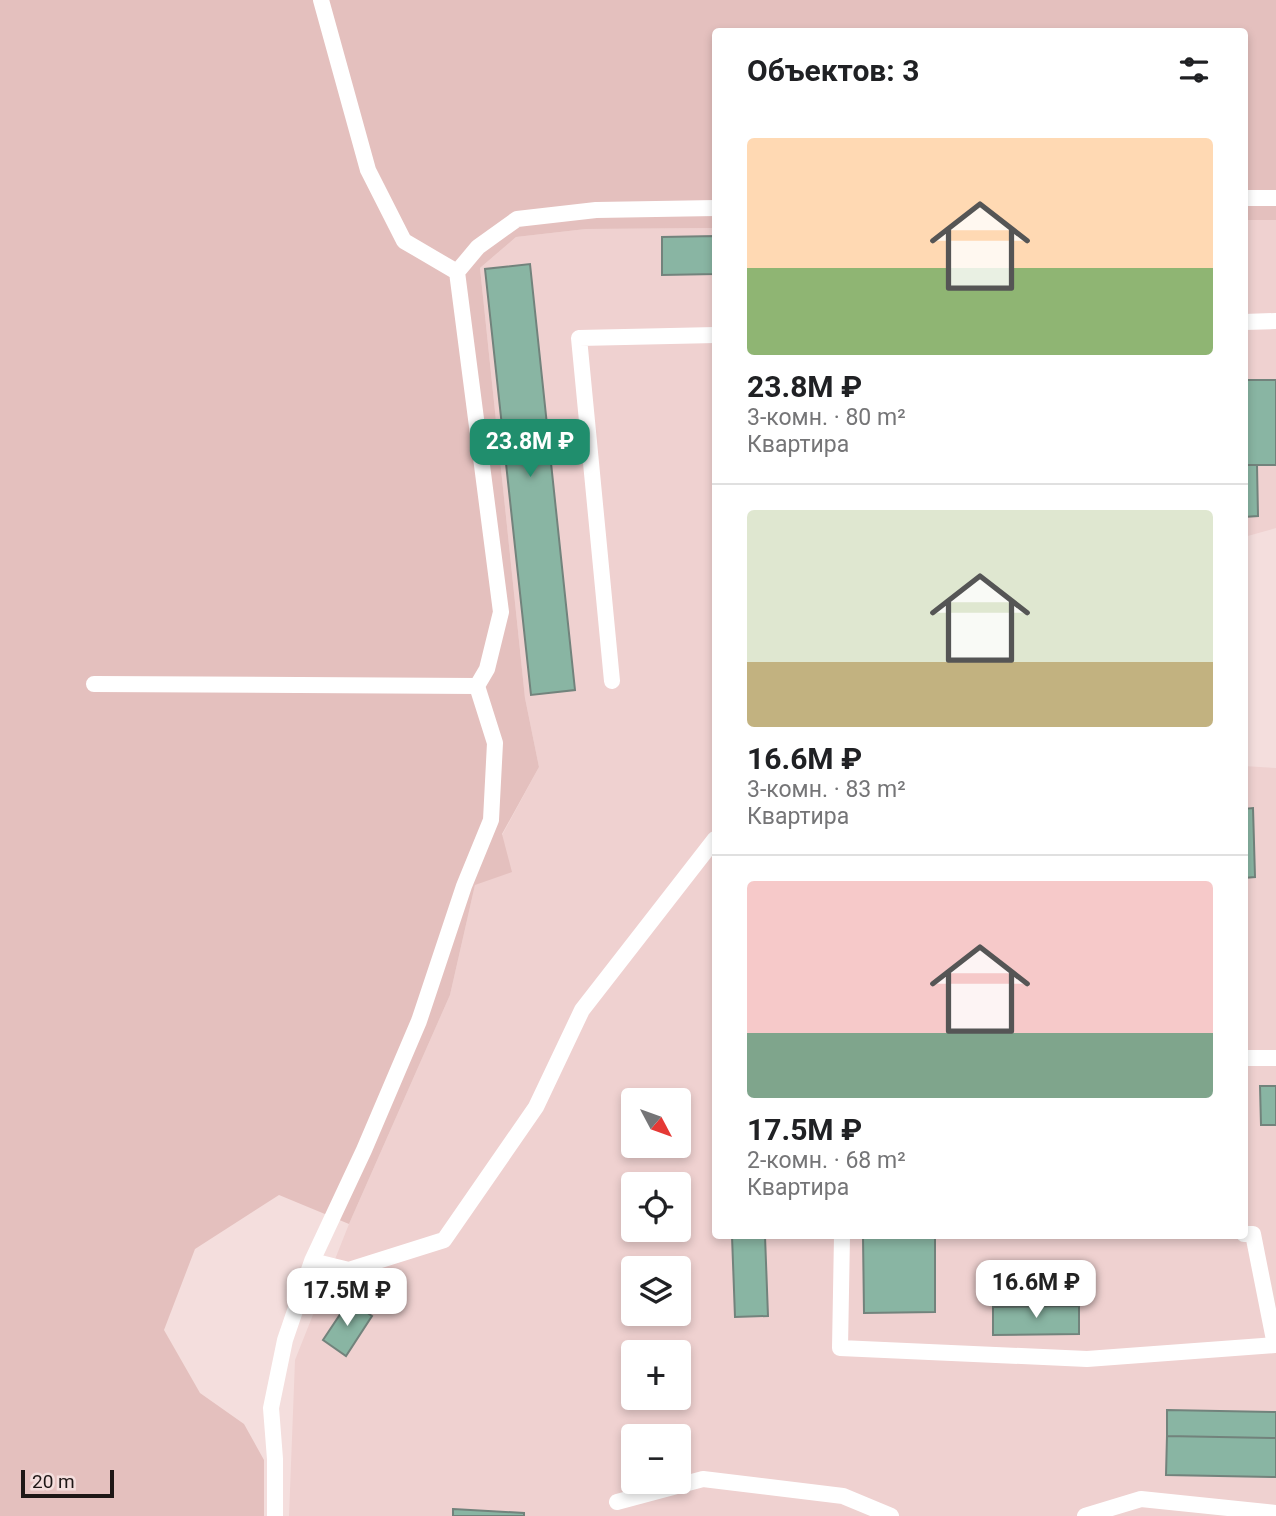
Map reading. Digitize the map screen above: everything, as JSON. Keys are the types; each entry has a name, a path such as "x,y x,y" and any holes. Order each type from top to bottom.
{"lane":[{"path":"321,0 369,170 404,241 457,272"},
{"path":"1248,198 1276,198"},
{"path":"275,1516 271,1408 285,1340 312,1261 364,1150 419,1021 464,886 491,820 495,743 477,686 487,669 501,612 457,272 478,247 517,219 596,210 712,208"},
{"path":"1248,322 1276,321"},
{"path":"612,681 579,338 712,335"},
{"path":"94,684 477,686"},
{"path":"312,1261 349,1270 444,1240 536,1107 582,1010 712,843"},
{"path":"1248,1058 1276,1058"},
{"path":"842,1239 840,1348 1087,1359 1275,1345 1253,1234 1248,1234"},
{"path":"617,1502 703,1479 843,1496 891,1516"},
{"path":"1085,1516 1141,1499 1276,1513"}],"shaded area":[{"path":"0,0 1276,0 1276,220 1248,220 1248,28 712,28 712,228 586,229 516,237 480,268 525,698 539,767 502,834 512,872 475,885 450,995 349,1224 279,1195 195,1249 164,1330 200,1393 244,1424 264,1460 264,1516 0,1516"},
{"path":"1248,220 1276,220 1276,528 1248,536"},
{"path":"712,228 712,1239 1248,1239 1248,766 1276,768 1276,1516 289,1516 295,1360 349,1224 450,995 475,885 539,767 525,698 480,268 516,237 586,229"}],"building":[{"path":"712,236 712,274 662,275 662,237"},
{"path":"530,264 575,690 531,695 485,269"},
{"path":"1248,380 1276,380 1276,465 1248,465"},
{"path":"1248,465 1257,465 1258,516 1248,517"},
{"path":"1253,808 1255,877 1248,878 1248,809"},
{"path":"1260,1086 1276,1086 1276,1125 1261,1125"},
{"path":"732,1239 765,1239 768,1316 735,1317"},
{"path":"863,1239 935,1239 935,1312 864,1313"},
{"path":"349,1301 372,1316 346,1356 323,1340"},
{"path":"1079,1306 1079,1334 993,1335 993,1307"},
{"path":"1167,1410 1276,1412 1276,1438 1167,1436"},
{"path":"1167,1436 1276,1438 1276,1477 1166,1475"},
{"path":"453,1509 524,1513 524,1516 453,1516"}]}
